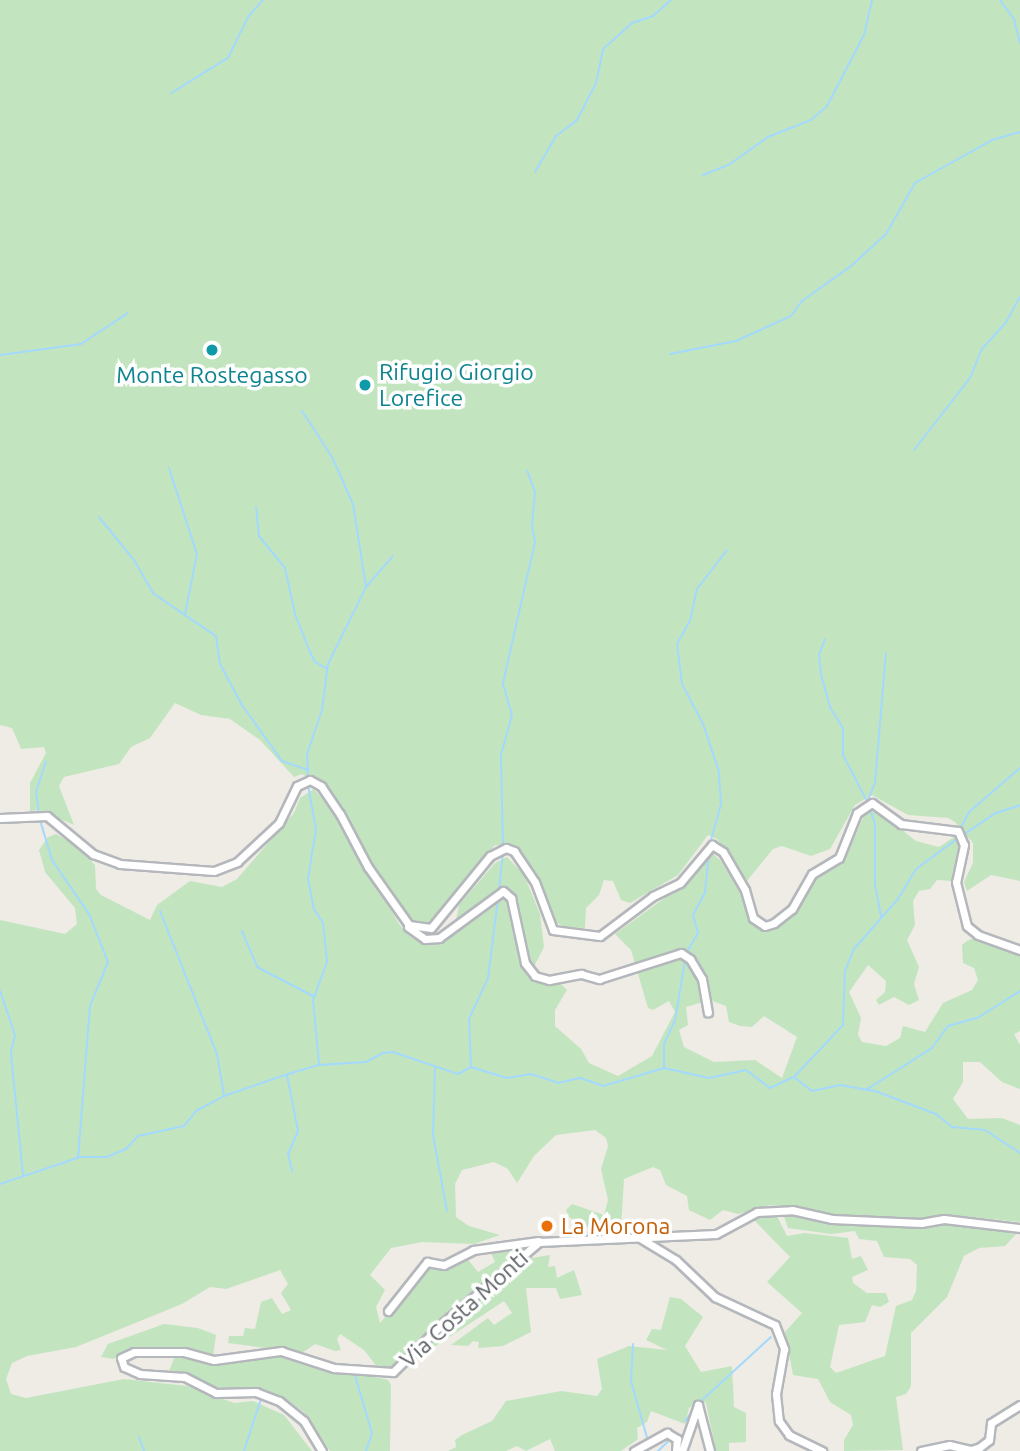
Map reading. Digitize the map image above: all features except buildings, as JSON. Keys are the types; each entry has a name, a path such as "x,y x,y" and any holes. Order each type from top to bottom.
{"street":[{"path":"0,818 47,816 93,854 120,863 214,871 237,862 279,823 297,786 310,780 321,786 401,918 414,933 434,939 503,891 512,898 525,963 535,976 549,980 581,974 599,979 681,953 690,958 702,979 708,1012"},
{"path":"401,918 418,929 431,928 490,856 506,848 514,851 535,882 553,930 603,935 653,896 680,883 705,848 714,845 723,852 745,890 753,918 769,925 792,909 812,874 839,858 858,813 872,803 901,824 958,831 964,845 956,882 967,926 978,935 1020,950"},
{"name":"Via Costa Monti","path":"322,1451 304,1421 272,1398 256,1392 216,1393 193,1380 141,1374 120,1363 134,1352 184,1352 214,1360 267,1350 303,1356 334,1368 393,1372 444,1322 539,1241 716,1234 757,1212 792,1210 832,1219 921,1223 944,1219 1020,1228"},
{"path":"639,1238 676,1259 715,1297 775,1325 784,1349 776,1394 779,1421 786,1433 822,1451"},
{"path":"388,1311 427,1262 444,1265 473,1250 539,1241"},
{"path":"682,1451 698,1405 710,1451"},
{"path":"920,1451 950,1446 971,1450 981,1447 989,1440 991,1423 1020,1405"},
{"path":"634,1451 667,1433 677,1439 676,1451"}],"green space":[{"path":"0,0 1020,0 1020,881 991,875 967,891 964,882 973,863 973,843 955,822 948,818 908,815 872,795 855,805 830,849 811,856 782,846 773,849 747,881 717,839 708,835 678,875 630,903 621,900 613,881 604,880 599,895 586,908 585,928 564,927 556,922 521,854 508,846 495,845 431,922 416,924 372,867 331,790 302,774 294,777 260,740 230,719 201,715 175,703 150,738 131,747 119,764 64,777 59,786 74,825 39,810 30,811 30,783 46,753 44,747 21,749 12,728 0,725"},
{"path":"314,789 338,817 399,924 409,936 424,943 442,941 454,929 459,905 495,863 507,857 524,875 540,914 544,947 529,976 544,984 561,984 567,990 555,1010 555,1026 581,1049 589,1063 618,1076 652,1056 675,1012 669,1001 653,1010 648,1008 631,950 615,934 684,884 705,856 711,852 720,860 741,894 752,925 769,930 791,918 814,880 843,863 866,811 880,813 916,841 939,847 954,837 959,846 951,881 937,880 930,889 919,891 913,901 915,925 907,940 919,967 914,984 919,1000 909,1005 894,997 879,1005 876,1000 885,992 886,981 868,965 849,992 861,1018 858,1035 862,1042 886,1046 900,1038 903,1026 925,1032 943,1003 972,990 978,980 974,968 963,963 962,945 967,941 974,938 1020,952 1020,1031 1014,1034 1020,1045 1020,1089 1002,1082 980,1062 963,1062 963,1082 953,1099 968,1119 1002,1118 1020,1125 1020,1222 944,1214 920,1219 835,1217 770,1205 738,1214 723,1210 710,1220 689,1210 687,1196 666,1185 660,1170 653,1167 624,1179 621,1228 597,1232 569,1217 566,1210 572,1204 604,1215 608,1200 601,1169 608,1146 606,1138 595,1130 556,1135 534,1156 517,1183 508,1169 494,1162 462,1170 455,1184 456,1217 469,1226 500,1235 474,1244 422,1242 391,1248 370,1275 385,1290 376,1307 380,1323 431,1265 465,1256 478,1272 495,1262 489,1249 531,1246 396,1368 378,1368 364,1350 340,1334 337,1339 341,1350 335,1351 315,1344 302,1353 228,1343 229,1336 243,1336 245,1328 255,1329 261,1302 272,1298 282,1314 291,1310 281,1293 288,1284 280,1270 226,1289 210,1287 182,1304 76,1347 27,1356 12,1363 6,1379 11,1394 26,1398 124,1379 187,1386 234,1403 253,1401 284,1415 312,1451 0,1451 0,920 65,934 77,924 75,908 45,872 39,850 48,837 56,834 78,847 95,865 96,889 101,895 150,920 157,905 190,881 222,887 237,879 294,813 300,798","holes":["710,1000 726,1006 729,1022 752,1027 764,1016 797,1037 782,1078 755,1060 714,1062 684,1047 679,1030 688,1025 686,1007"]},
{"path":"796,1212 850,1224 947,1222 1016,1234 1005,1246 979,1248 964,1256 947,1297 911,1333 911,1386 906,1394 896,1397 903,1450 844,1451 844,1440 853,1425 851,1415 830,1402 818,1379 793,1375 785,1332 802,1313 767,1282 790,1257 752,1218 776,1214 787,1236 805,1233 848,1238 852,1259 861,1256 868,1270 852,1277 853,1283 867,1293 886,1293 889,1302 880,1307 872,1305 865,1322 839,1325 830,1367 836,1373 885,1356 896,1306 912,1300 916,1291 917,1265 910,1259 884,1257 877,1241 859,1239 855,1231 831,1234 788,1228 783,1213"},
{"path":"531,1253 532,1258 550,1255 548,1267 555,1266 557,1278 574,1270 582,1295 560,1299 556,1288 526,1288 531,1332 503,1346 478,1348 479,1342 473,1341 468,1346 451,1345 488,1318 494,1325 512,1313 504,1301 407,1365 443,1326"},
{"path":"670,1297 681,1299 703,1317 685,1346 701,1372 732,1366 734,1407 746,1413 746,1442 729,1443 729,1451 716,1451 706,1403 700,1400 689,1408 685,1424 651,1411 647,1422 637,1428 638,1439 621,1451 555,1451 550,1439 526,1451 517,1446 506,1451 448,1451 456,1447 455,1440 462,1435 492,1421 506,1401 561,1391 597,1396 602,1389 597,1359 629,1346 667,1350 646,1340 652,1329 661,1330"},
{"path":"164,1324 198,1328 216,1335 213,1356 184,1350 131,1349 113,1359 101,1357 108,1344"},
{"path":"278,1354 388,1380 391,1385 390,1451 330,1451 304,1412 290,1402 255,1390 216,1388 169,1371 175,1356 226,1363"}],"waterway":[{"path":"171,93 228,58 248,17 263,0"},
{"path":"535,172 556,136 577,120 596,83 603,49 632,23 653,16 671,0"},
{"path":"703,175 730,164 768,137 811,120 827,106 864,35 872,0"},
{"path":"1000,0 1014,19 1020,43"},
{"path":"670,354 736,341 791,316 802,301 851,266 886,234 915,183 992,140 1020,132"},
{"path":"914,450 970,378 982,349 1006,322 1020,297"},
{"path":"0,355 81,344 128,313"},
{"path":"302,411 332,457 353,504 366,587"},
{"path":"169,468 197,554 185,614"},
{"path":"503,845 501,755 512,715 503,683 535,542 532,525 535,492 527,470"},
{"path":"256,507 259,536 285,568 295,614 310,652 315,662 326,668"},
{"path":"99,517 134,560 154,594 216,636 220,664 242,705 282,761 308,770"},
{"path":"710,844 721,804 719,772 703,724 682,684 677,644 690,621 697,589 727,550"},
{"path":"308,779 307,754 322,710 328,664 366,587 393,556"},
{"path":"825,639 819,655 821,675 831,709 843,728 843,755 868,803"},
{"path":"868,800 875,783 886,653"},
{"path":"39,815 36,792 46,762"},
{"path":"960,829 969,812 1020,768"},
{"path":"308,785 316,829 308,879 314,909 323,923 327,962 313,1000 319,1064"},
{"path":"963,835 996,813 1020,805"},
{"path":"870,808 875,824 875,885 881,916"},
{"path":"40,820 52,860 89,914 108,962 90,1006 78,1157"},
{"path":"0,1184 80,1157 107,1157 126,1149 138,1136 184,1126 196,1111 224,1096 282,1076 319,1065 366,1062 383,1053 393,1052 458,1074 471,1067 506,1078 531,1074 558,1083 580,1078 603,1086 664,1068 709,1078 746,1070 770,1088 794,1077 843,1025 845,971 854,949 898,899 916,869 958,838"},
{"path":"687,952 698,933 693,915 705,892 709,853"},
{"path":"499,890 503,854"},
{"path":"471,1066 469,1019 488,978 498,899"},
{"path":"160,911 217,1054 224,1095"},
{"path":"242,931 257,967 313,996"},
{"path":"664,1067 664,1044 675,1020 685,961"},
{"path":"0,991 15,1035 11,1053 23,1175"},
{"path":"866,1090 932,1048 948,1026 979,1017 1020,991"},
{"path":"435,1068 433,1135 447,1211"},
{"path":"287,1075 298,1131 288,1154 292,1172"},
{"path":"795,1078 812,1091 840,1085 875,1091 936,1114 952,1127 985,1130 1020,1153"},
{"path":"700,1402 771,1337"},
{"path":"633,1344 631,1381 648,1441"},
{"path":"354,1372 372,1433 366,1451"},
{"path":"244,1451 261,1399"},
{"path":"685,1421 694,1409"},
{"path":"139,1437 144,1451"},
{"path":"658,1451 670,1440"}],"place":[{"name":"Monte Rostegasso","path":"212,350"},
{"name":"Rifugio Giorgio Lorefice","path":"365,385"},
{"name":"La Morona","path":"547,1226"}]}
